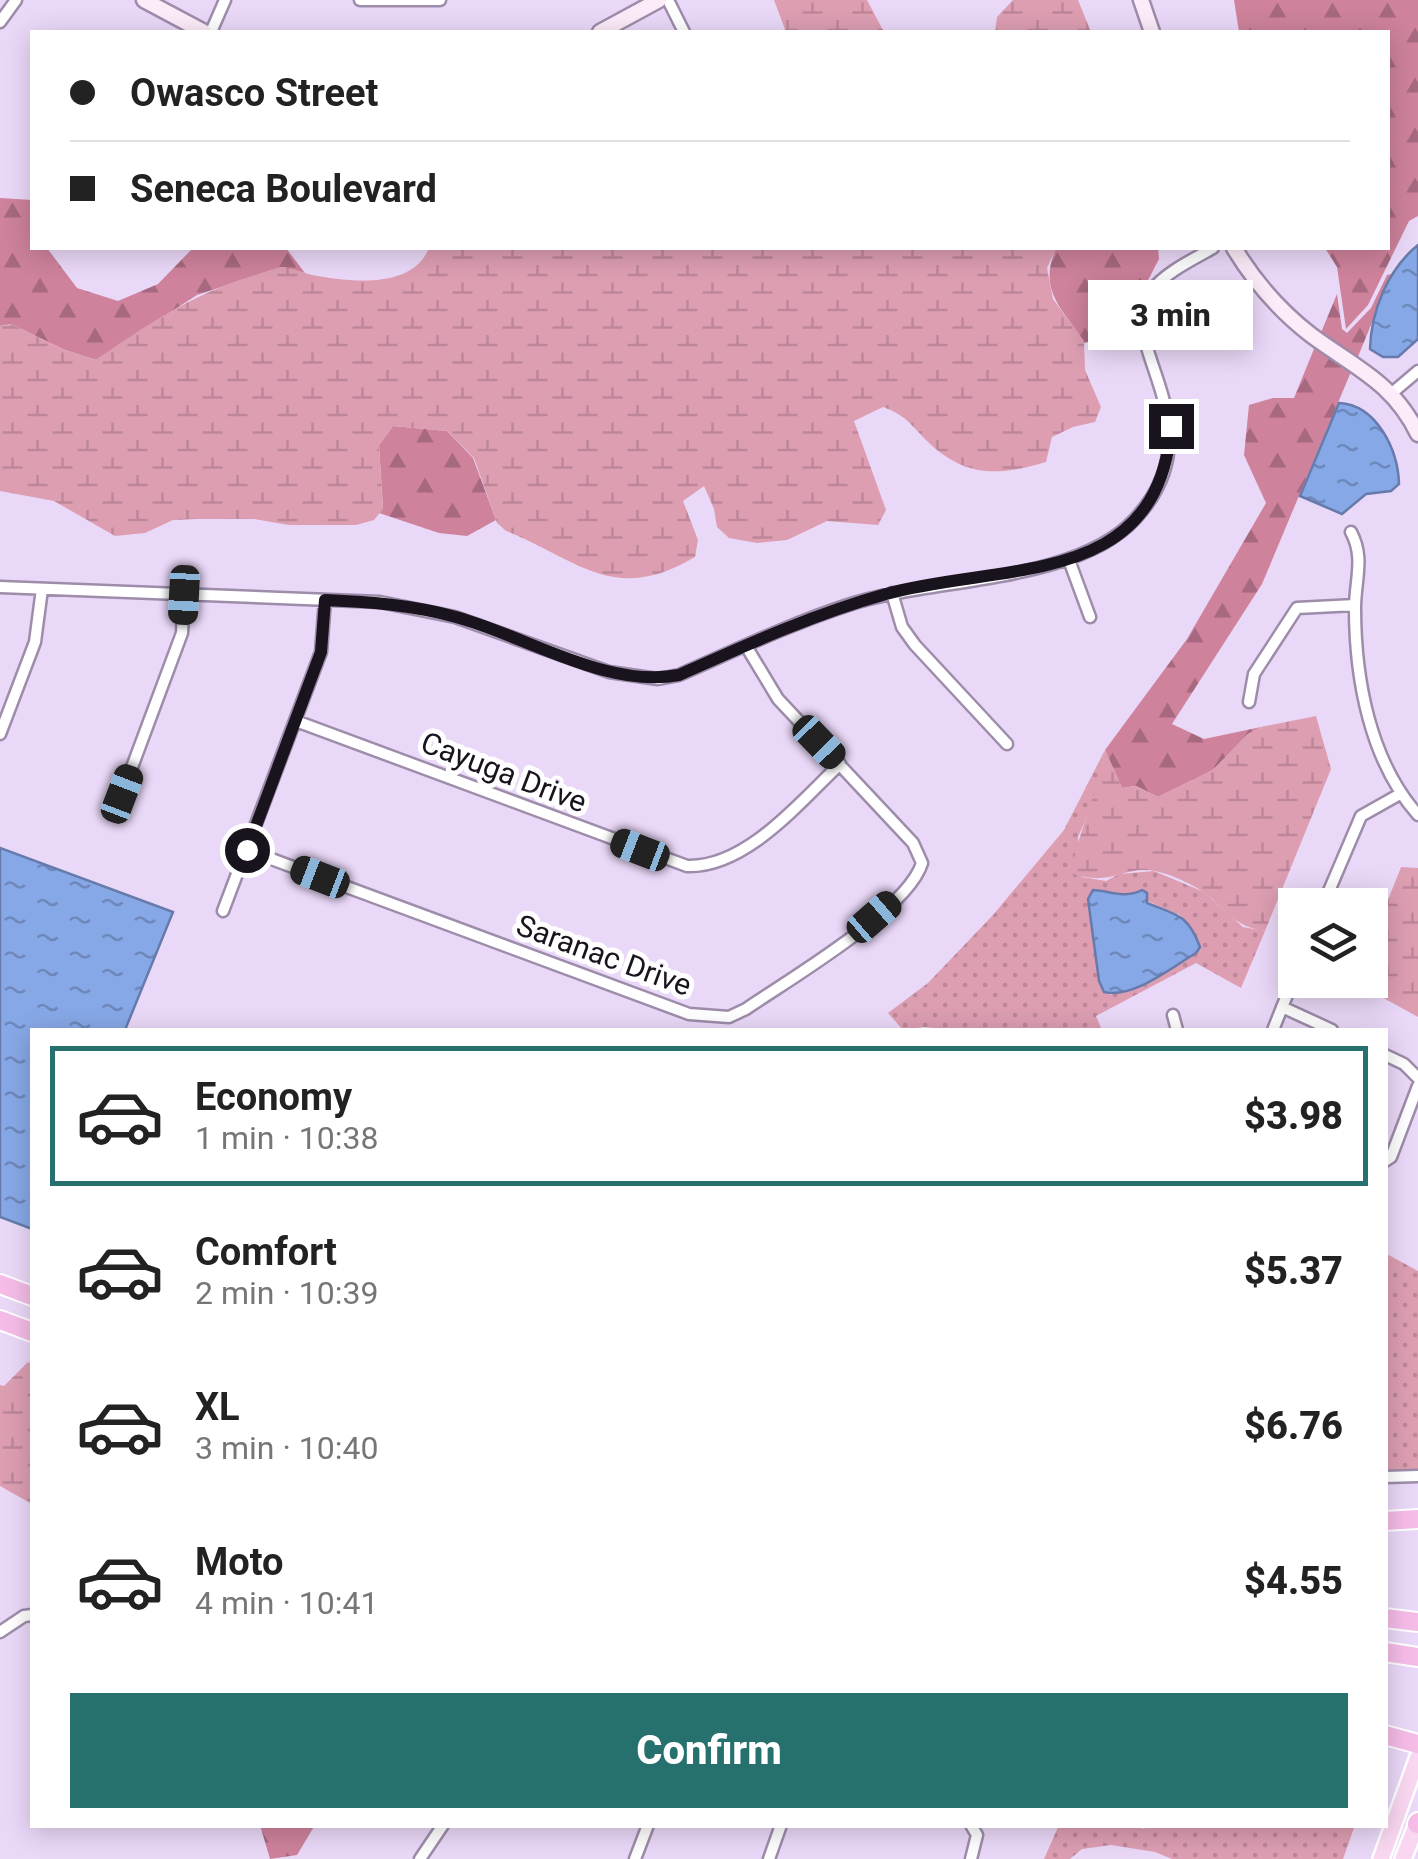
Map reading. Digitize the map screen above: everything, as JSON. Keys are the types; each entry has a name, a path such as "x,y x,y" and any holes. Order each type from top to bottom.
{"highway":[{"path":"0,1284 30,1295"},
{"path":"0,1320 30,1331"},
{"path":"1388,1521 1418,1519"},
{"path":"1388,1529 1418,1530"},
{"path":"1388,1618 1418,1622"},
{"path":"1388,1652 1418,1657"},
{"path":"1388,1736 1418,1744"}],"main road":[{"path":"1381,1859 1418,1757"},
{"path":"1403,1859 1418,1822"}],"street":[{"path":"144,0 204,30"},
{"path":"209,30 226,0"},
{"path":"360,0 440,0"},
{"path":"604,30 658,0"},
{"path":"668,0 683,30"},
{"path":"1141,0 1151,30"},
{"path":"0,22 15,1"},
{"path":"0,587 380,602 456,617 610,672 658,679 679,675 848,605 892,592 1069,560 1119,535 1154,496 1164,475 1171,426 1147,348 1141,312 1148,294 1164,277 1210,250"},
{"path":"1235,250 1286,312 1392,393 1418,434"},
{"path":"1392,393 1418,372"},
{"path":"1351,532 1360,550 1355,605 1363,699 1400,794 1418,815"},
{"path":"1069,560 1090,617"},
{"path":"0,734 35,642 42,589"},
{"path":"892,592 902,627 915,645 1007,744"},
{"path":"122,794 182,633 184,595"},
{"path":"223,911 321,652 325,600"},
{"path":"1249,702 1254,674 1297,608 1355,605"},
{"name":"Saranac Drive","path":"247,850 689,1014 728,1017 746,1009 850,938 899,896 919,873 922,863 914,843 778,699 746,646"},
{"name":"Cayuga Drive","path":"296,721 687,866 714,864 745,848 840,764"},
{"path":"1330,888 1361,816 1400,794"},
{"path":"1274,1028 1286,998"},
{"path":"1282,1007 1328,1028"},
{"path":"1172,1015 1176,1028"},
{"path":"1388,1056 1404,1064 1418,1082 1388,1160"},
{"path":"1388,1477 1418,1476"},
{"path":"0,1632 30,1615"},
{"path":"420,1859 441,1828"},
{"path":"635,1859 647,1828"},
{"path":"769,1859 780,1828"},
{"path":"971,1859 977,1835 973,1828"}],"green space":[{"path":"774,0 867,0 883,30 785,30"},
{"path":"1013,0 1078,0 1090,30 995,30 997,17"},
{"path":"1234,0 1418,0 1418,216 1409,221 1368,305 1346,329 1337,267 1326,250 1390,250 1390,30 1239,30"},
{"path":"0,198 30,200 30,250 48,250 77,288 118,301 158,284 191,250 288,250 305,273 282,267 197,295 96,360 11,324 0,326"},
{"path":"428,250 1055,250 1047,268 1053,299 1084,341 1085,370 1101,407 1095,422 1052,437 1046,462 1013,470 983,471 955,462 903,417 883,407 854,421 886,510 878,525 827,521 787,540 757,543 729,538 717,527 704,486 683,501 698,540 695,557 667,571 642,577 619,578 598,573 506,531 497,523 474,458 447,431 393,426 379,445 383,509 374,520 356,525 289,525 254,519 173,520 145,533 115,536 54,501 0,491 0,326 11,324 96,360 171,312 252,276 282,267 327,278 378,280 409,271"},
{"path":"1055,250 1158,250 1159,259 1120,334 1084,343 1055,299 1051,264"},
{"path":"1392,274 1357,359 1320,335 1337,294 1342,329 1347,333 1371,308 1387,275"},
{"path":"1316,344 1353,367 1262,584 1172,724 1204,739 1261,727 1248,734 1213,770 1158,797 1136,786 1122,788 1105,750 1187,639 1266,503 1244,455 1249,405 1273,398 1294,398"},
{"path":"393,426 447,431 473,458 496,520 467,536 439,533 379,513 383,508 379,445"},
{"path":"1316,716 1331,769 1283,888 1278,888 1278,899 1265,931 1238,922 1201,891 1161,872 1144,870 1096,878 1071,873 1105,750 1122,788 1136,786 1158,797 1213,770 1248,734 1261,727"},
{"path":"1105,750 1097,793 1078,837 1082,877 1106,881 1119,874 1154,871 1204,892 1243,927 1265,931 1241,988 1196,963 1096,1016 1101,1028 901,1028 888,1013 928,983 993,915 1064,830","holes":["1105,891 1133,895 1180,915 1196,953 1150,980 1110,995 1099,982 1088,899"]},
{"path":"1401,867 1418,868 1418,1017 1384,998 1388,998 1388,900"},
{"path":"1388,1255 1418,1271 1418,1471 1388,1473"},
{"path":"30,1363 30,1503 0,1486 0,1385 4,1386"},
{"path":"261,1828 313,1828 297,1855 270,1859"},
{"path":"1058,1828 1354,1828 1343,1859 1172,1859 1155,1852 1111,1845 1082,1849 1070,1859 1044,1859"}],"water":[{"path":"1418,245 1418,339 1398,357 1383,357 1370,349 1378,306 1390,278"},
{"path":"1339,403 1364,412 1383,432 1395,457 1399,484 1391,491 1366,494 1342,514 1300,496"},
{"path":"0,848 173,912 126,1028 30,1028 30,1228 0,1217"},
{"path":"1093,890 1124,894 1142,890 1147,893 1147,903 1186,922 1200,947 1140,986 1104,992 1099,981 1088,899"}],"route":[{"path":"247,850 321,652 325,600 380,602 456,617 637,678 679,675 848,605 916,587 1044,567 1091,550 1119,535 1154,496 1164,475 1171,426"}]}
